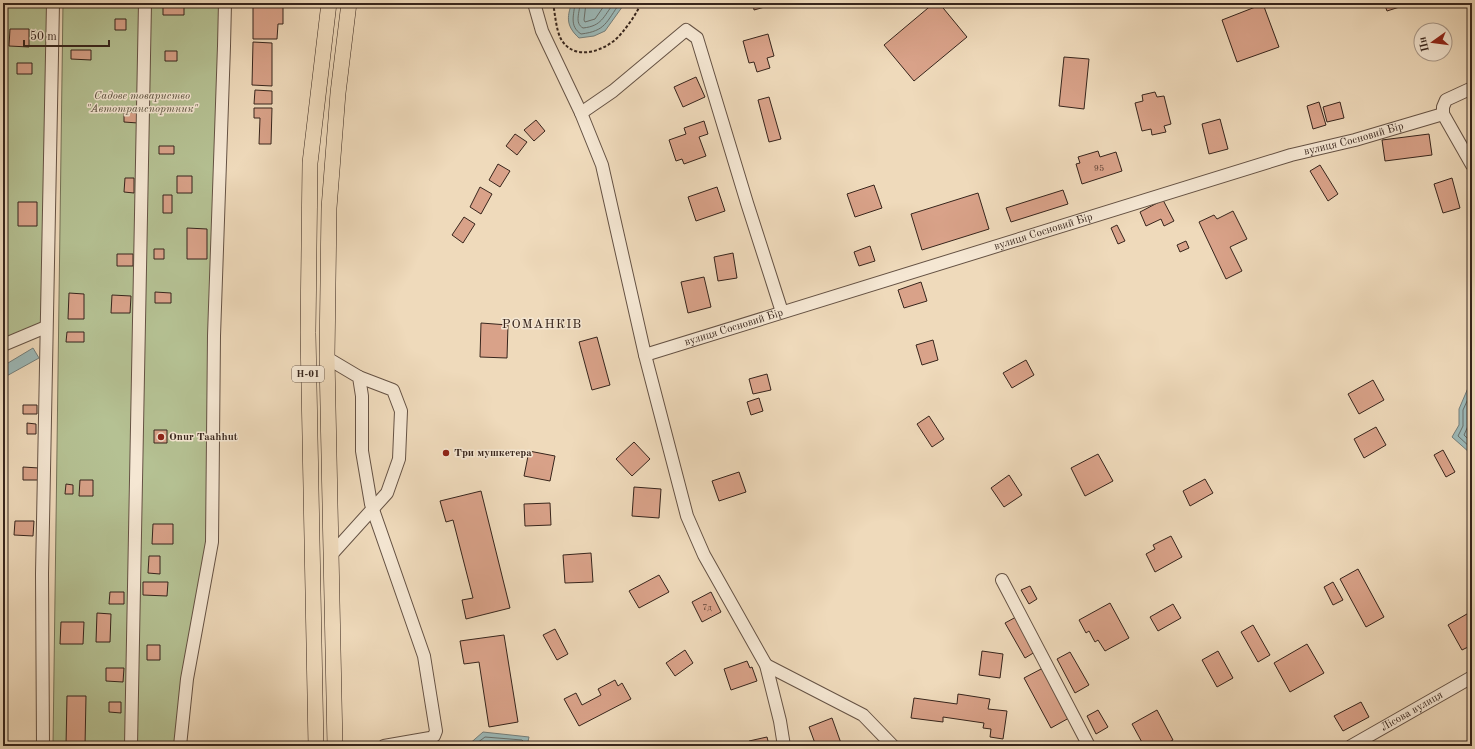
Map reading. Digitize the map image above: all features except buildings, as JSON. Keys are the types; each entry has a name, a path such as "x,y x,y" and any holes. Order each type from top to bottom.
{"main road":[{"name":"Н-01","path":"316,746 308,333 310,163 329,3"},
{"name":"Н-01","path":"335,746 327,358 329,208 338,93 350,3"}],"street":[{"path":"44,746 42,574 53,3"},
{"path":"131,746 145,3"},
{"path":"180,746 187,679 212,542 214,336 225,3"},
{"path":"534,3 542,31 581,113 602,165 645,355 687,516 704,555 766,665 780,721 784,746"},
{"path":"581,113 613,91 686,30 697,38 746,203 782,312"},
{"name":"вулиця Сосновий Бір","path":"645,355 1291,155 1355,140 1443,111 1446,100 1472,88"},
{"path":"1443,111 1468,149 1472,165"},
{"path":"3,345 46,327"},
{"path":"327,358 359,377 393,390 401,411 399,459 387,493 331,555"},
{"path":"359,377 362,396 362,451 373,508 424,656 436,731 434,736 430,738 384,746"},
{"path":"1002,580 1089,746"},
{"path":"766,665 863,715 893,746"},
{"name":"Лісова вулиця","path":"1351,746 1472,676"}],"path":[{"path":"553,3 561,39 572,51 586,53 602,49 615,40 641,3"}],"green space":[{"path":"3,3 53,3 46,327 3,345"},
{"name":"Садове товариство \"Автотранспортник\"","path":"63,3 225,3 212,542 180,746 53,746"}],"water":[{"path":"572,3 625,3 605,31 594,36 579,38 572,30 568,18"},
{"path":"33,348 39,358 3,378 3,366"},
{"path":"1472,385 1472,452 1470,453 1452,437 1459,425 1459,409 1468,388"},
{"path":"483,732 529,737 527,746 467,746"}],"place":[{"name":"Onur Taahhut","path":"161,437"},
{"name":"Три мушкетера","path":"446,453"}],"district":[{"name":"РОМАНКІВ","path":"542,324"}]}
